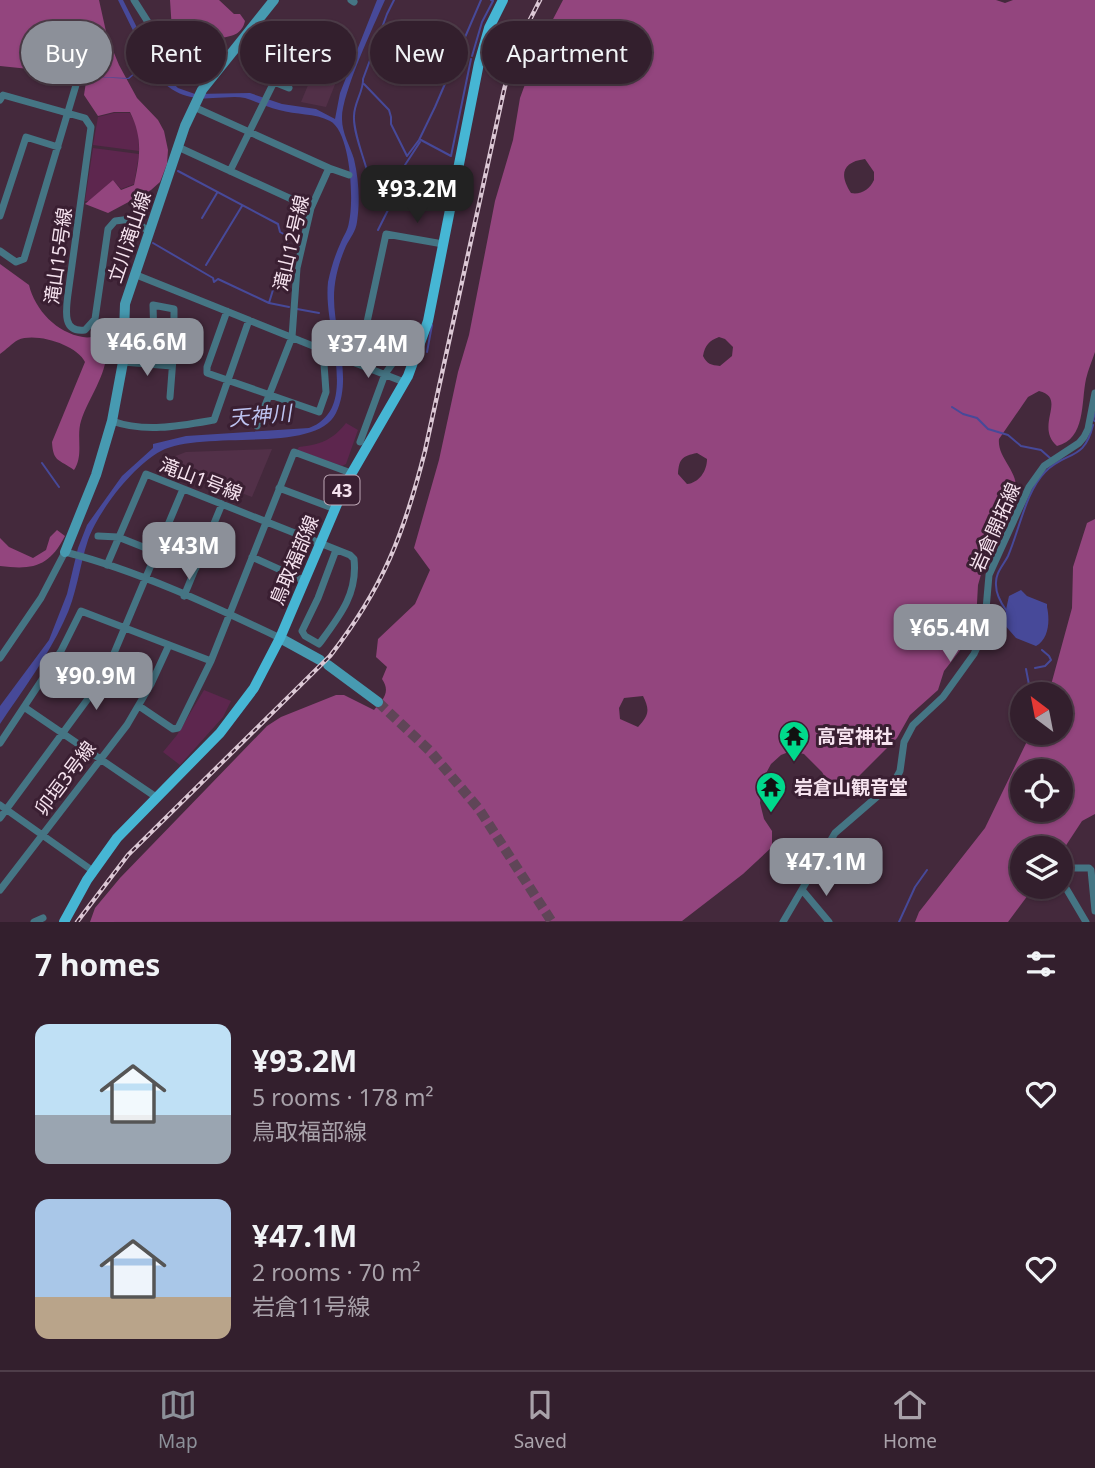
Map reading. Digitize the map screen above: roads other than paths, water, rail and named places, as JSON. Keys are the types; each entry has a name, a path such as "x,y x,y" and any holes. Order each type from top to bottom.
{"main road":[{"name":"鳥取福部線","path":"64,922 93,871 117,838 212,742 235,715 260,677 280,638 351,473 404,382 425,332 479,63 489,28 503,0"}],"street":[{"path":"134,0 174,64 204,88"},
{"name":"立川滝山線","path":"0,658 69,554 112,421 123,362 125,304 178,147 204,88 274,0"},
{"path":"230,171 274,82 289,88"},
{"name":"滝山15号線","path":"0,251 16,262 24,259 76,85"},
{"name":"滝山15号線","path":"0,100 4,95 85,118 91,127 65,316 69,326 74,330 85,330 95,319 108,229 116,221 131,219 151,233"},
{"path":"196,104 249,131 349,175"},
{"path":"0,216 26,137 58,147"},
{"path":"178,147 311,208"},
{"name":"滝山12号線","path":"257,426 292,337 297,268 311,208 329,168"},
{"path":"404,382 354,363 386,234 443,244"},
{"path":"134,274 323,350 326,391 321,413 207,373 227,312"},
{"path":"170,397 174,309 180,293"},
{"path":"151,364 154,340 153,305 174,309"},
{"path":"112,421 130,428 171,427 214,420 249,320"},
{"path":"360,442 385,374 412,336"},
{"path":"123,362 172,366"},
{"name":"岩倉開拓線","path":"783,922 835,833 894,782 900,771 904,742 913,725 943,696 974,654 984,632 989,575 1021,503 1044,466 1084,437 1095,393"},
{"path":"139,706 173,729 178,728 211,661 295,448 351,473"},
{"name":"滝山1号線","path":"107,565 146,474 265,520 354,559 353,588 346,606 318,644"},
{"path":"279,488 335,509"},
{"path":"0,818 3,807 104,677 183,489"},
{"path":"184,596 222,505"},
{"path":"98,536 118,537 196,568"},
{"path":"320,660 318,644 302,631 318,598 335,550"},
{"path":"69,554 145,579 280,638 320,660 378,702"},
{"path":"252,557 305,581"},
{"path":"0,743 61,651 81,611 211,661"},
{"name":"卯垣3号線","path":"0,890 139,706 169,645"},
{"path":"24,707 156,797"},
{"path":"3,807 93,871"},
{"path":"1073,868 1091,870 1095,911"},
{"path":"803,891 829,922"},
{"path":"1073,899 1086,922"}],"waterway":[{"path":"369,178 355,130 354,111 363,79 394,0"},
{"path":"364,84 389,110 391,124 407,156 419,140 435,107 481,0"},
{"path":"472,56 482,22 493,1 491,0"},
{"path":"421,140 451,156 471,59"},
{"path":"378,230 400,186 403,168 420,142"},
{"path":"178,171 278,224 280,232 289,237 269,303"},
{"path":"202,218 217,193"},
{"path":"206,265 242,206"},
{"path":"153,243 213,278 214,282 218,279 269,303 289,307"},
{"path":"297,309 319,313"},
{"path":"427,352 432,325"},
{"path":"952,407 977,418 988,429 1008,435 1021,446 1041,450 1050,458"},
{"path":"1095,413 1095,421"},
{"path":"1006,610 997,592 997,577 1008,556 1033,490 1038,480 1053,465 1085,445 1093,425"},
{"path":"42,463 59,487"},
{"path":"1035,668 1045,666 1051,660 1042,650"},
{"path":"1026,669 1028,682"},
{"path":"899,922 915,887 927,870"}],"tunnel":[{"path":"378,702 430,751 479,809 552,922"}],"railway":[{"path":"77,922 128,855 330,656 378,583 400,534 425,451 515,49 540,0"}],"place":[{"name":"高宮神社","path":"794,763"},
{"name":"岩倉山観音堂","path":"771,814"}],"water label":[{"name":"天神川","path":"260,415"}]}
